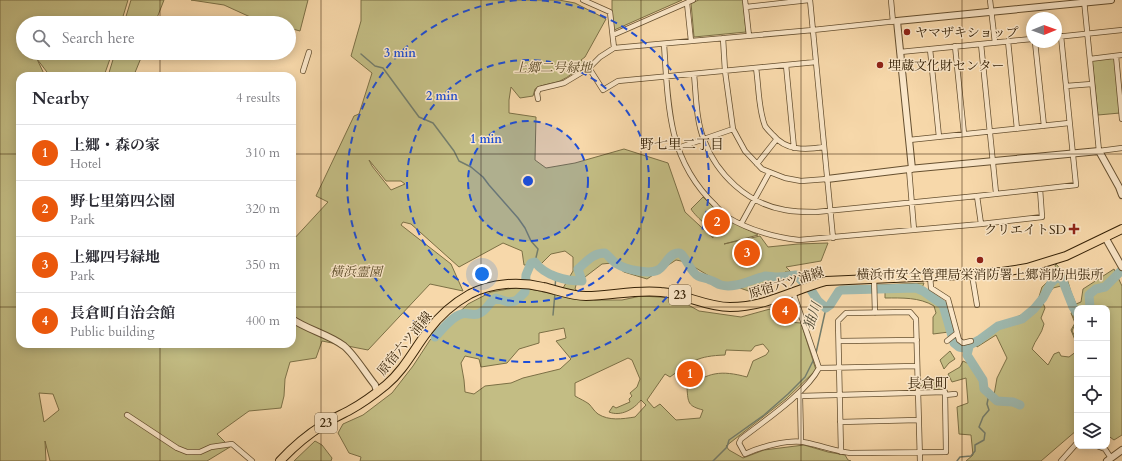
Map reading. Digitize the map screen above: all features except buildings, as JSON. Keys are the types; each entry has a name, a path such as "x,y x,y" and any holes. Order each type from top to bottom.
{"main road":[{"name":"原宿六ツ浦線","path":"280,461 307,436 324,424 350,410 394,378 440,317 450,308 479,290 496,286 522,284 579,296 660,292 678,295 711,305 729,307 758,305 826,281 972,275 1027,268 1066,256 1122,229"}],"street":[{"path":"583,0 610,12 614,48"},
{"path":"613,35 693,0"},
{"path":"745,0 749,36"},
{"path":"746,7 809,0 833,238"},
{"path":"891,0 900,52 909,140 914,230"},
{"path":"990,0 995,43"},
{"path":"538,100 537,93 539,89 564,83 589,68 600,57 614,48 992,12 1084,1 1111,0"},
{"path":"1084,1 1099,152 1122,194"},
{"path":"688,3 691,41"},
{"path":"1062,36 1122,30"},
{"path":"723,38 725,71 733,129 745,151 757,164 769,173 785,178 801,181 827,179 910,169 1073,155 1122,148"},
{"path":"900,52 1026,40"},
{"path":"1008,41 1017,129"},
{"path":"664,44 671,115 678,148 687,168 700,189 726,216 741,224 773,236 799,240 981,224 1042,217 1040,189"},
{"path":"981,44 996,193"},
{"path":"956,46 964,134"},
{"path":"1036,48 1044,126"},
{"path":"694,74 700,128 703,140 716,163 734,185 754,200 784,210 798,212 831,210 1076,185 1066,86 1060,48"},
{"path":"930,49 939,137"},
{"path":"303,71 309,52"},
{"path":"1116,56 1122,119"},
{"path":"1090,59 1122,56"},
{"path":"589,68 603,90 618,81 816,62"},
{"path":"786,65 794,148"},
{"path":"756,68 762,115 766,127 776,140 794,148 809,150 824,147"},
{"path":"1066,86 1092,84"},
{"path":"909,140 1069,123"},
{"path":"678,148 733,129"},
{"path":"757,164 776,140"},
{"path":"741,224 769,173"},
{"path":"977,196 981,224"},
{"path":"1106,237 1122,267"},
{"path":"972,275 977,305"},
{"path":"930,276 931,288 948,299 959,340 963,343 971,341"},
{"path":"874,280 875,313"},
{"path":"796,291 819,368 816,374 798,395 773,416 741,439 739,443 745,454 761,448 801,441 841,452 946,452 945,392 798,395"},
{"path":"841,452 838,321 846,313 910,312 916,319 920,461"},
{"path":"296,321 344,346 375,385 378,391"},
{"path":"948,341 957,333"},
{"path":"839,341 917,340"},
{"path":"819,368 917,366"},
{"path":"945,395 955,394"},
{"path":"798,395 801,441"},
{"path":"127,415 177,448 187,452 200,452 211,447 232,444 252,461"},
{"path":"840,422 918,420"},
{"path":"1061,461 1074,446"},
{"path":"1105,449 1109,460 1122,450"}],"green space":[{"path":"0,0 128,0 123,16 16,16 16,60 37,60 43,72 16,72 16,348 296,348 296,237 328,202 316,196 354,116 359,114 372,73 351,56 361,21 361,0 559,0 575,3 606,19 585,57 581,60 585,64 567,78 538,87 535,89 533,96 520,98 511,87 509,113 536,117 535,160 546,168 575,163 624,149 668,163 685,212 713,238 711,231 691,209 703,197 723,217 758,235 724,244 760,236 768,247 828,243 821,261 786,267 791,272 785,272 760,295 714,279 686,262 676,260 647,279 624,272 612,263 602,264 577,281 575,289 585,297 595,300 622,300 641,296 676,298 699,311 741,317 770,309 774,321 801,323 816,370 786,399 726,446 729,450 743,458 764,450 804,445 845,455 848,460 851,461 360,461 361,457 349,453 338,433 343,424 363,415 392,393 413,366 430,340 468,304 491,292 520,287 559,295 573,271 573,257 565,251 551,254 540,265 524,265 522,251 503,243 459,267 411,224 403,222 401,225 451,264 463,291 430,284 368,350 322,341 316,358 290,362 285,379 284,396 281,408 249,411 217,434 230,447 207,461 50,461 45,441 46,461 0,461","holes":["369,160 386,181 401,181 405,184 391,190","564,328 566,338 556,341 571,359 560,369 523,378 511,383 485,386 474,394 465,392 461,363 465,356 479,359 481,367 507,363 519,349 539,343 539,333","763,344 769,351 766,355 753,361 747,377 722,373 715,374 708,376 687,388 690,403 694,407 703,410 700,418 676,420 660,404 654,408 647,400 665,374 670,377 695,360 725,355 726,350 751,351 755,346","628,358 632,360 640,379 637,387 630,393 632,396 629,399 630,402 616,408 613,406 609,412 618,414 623,413 631,409 641,400 646,405 635,417 620,419 607,418 595,412 589,404 575,396 575,383","39,393 53,394 59,410 44,422"]},
{"path":"131,0 164,0 158,16 126,16"},
{"path":"191,0 308,0 300,31 296,30 296,16 248,16 224,5"},
{"path":"612,0 682,0 612,31"},
{"path":"699,0 743,0 746,32 694,37 691,3"},
{"path":"1115,57 1120,113 1098,115 1092,60"},
{"path":"38,60 110,60 105,72 47,72"},
{"path":"113,60 140,60 135,72 109,72"},
{"path":"1056,264 1066,275 1076,304 1081,302 1083,289 1114,269 1122,286 1122,435 1114,440 1110,437 1110,305 1074,305 1074,320 1064,287 1061,286 1053,288 1043,303 1045,308 1041,318 1044,324 1042,331 1032,349 1048,365 1054,354 1059,352 1061,356 1069,357 1074,353 1074,433 1041,461 966,461 973,455 971,435 959,434 957,407 968,403 966,378 952,382 948,374 960,367 963,361 974,369 982,389 990,396 994,395 997,378 1007,358 996,335 977,347 975,343 980,342 1001,324 1028,312 1033,308 1038,300 1042,287 1057,273"},
{"path":"924,283 920,293 941,306 949,332 933,334 933,317 936,313 934,306 922,301 904,298 885,298 885,291 877,291 877,285"},
{"path":"1074,325 1072,331 1074,338 1071,330"},
{"path":"950,351 955,359 944,369 940,360"},
{"path":"944,379 946,384 943,390 921,390 921,380"},
{"path":"315,441 322,445 332,458 331,461 294,461"}],"waterway":[{"path":"361,54 375,66 383,68 419,117 433,123 454,151 459,161 471,167 483,177 518,218 531,241 538,249 535,262"},
{"path":"435,337 451,320 458,315 478,314 496,298 508,302 518,299 525,292 526,275 531,263 535,262 544,271 556,277 582,281 578,269 587,260 601,253 605,253 615,263 621,266 637,271 649,272 658,270 672,255 679,253 683,256 695,274 720,285 726,286 738,285 766,276 780,277 796,275 811,290 818,301 826,308 830,305 839,291 842,290 916,288 943,305 954,343 959,347 964,348 979,340 998,326 1022,319 1034,309 1056,278 1062,279 1074,308"},
{"name":"㹨川","path":"1090,305 1089,295 1096,289 1105,287 1122,270"},
{"path":"555,287 556,276"},
{"path":"553,315 555,293"},
{"name":"㹨川","path":"816,353 826,308"},
{"path":"969,347 967,355 983,380 984,389 997,401 1013,402 1020,405"},
{"name":"㹨川","path":"713,461 727,447 729,440 764,415 805,377 814,359"},
{"path":"957,461 960,457 971,456 975,451 975,445 984,440 985,433 979,427 983,417 989,410 987,404 989,394"}],"place":[{"name":"ヤマザキショップ","path":"907,32"},
{"name":"埋蔵文化財センター","path":"880,65"},
{"name":"野七里第四公園","path":"717,222"},
{"name":"クリエイトSD","path":"1074,229"},
{"name":"上郷四号緑地","path":"747,253"},
{"name":"横浜市安全管理局栄消防署上郷消防出張所","path":"980,260"},
{"name":"長倉町自治会館","path":"785,311"},
{"name":"上郷・森の家","path":"690,374"}],"district":[{"name":"野七里二丁目","path":"682,144"},
{"name":"長倉町","path":"928,383"}],"park label":[{"name":"上郷二号緑地","path":"553,67"},
{"name":"横浜霊園","path":"356,271"}]}
